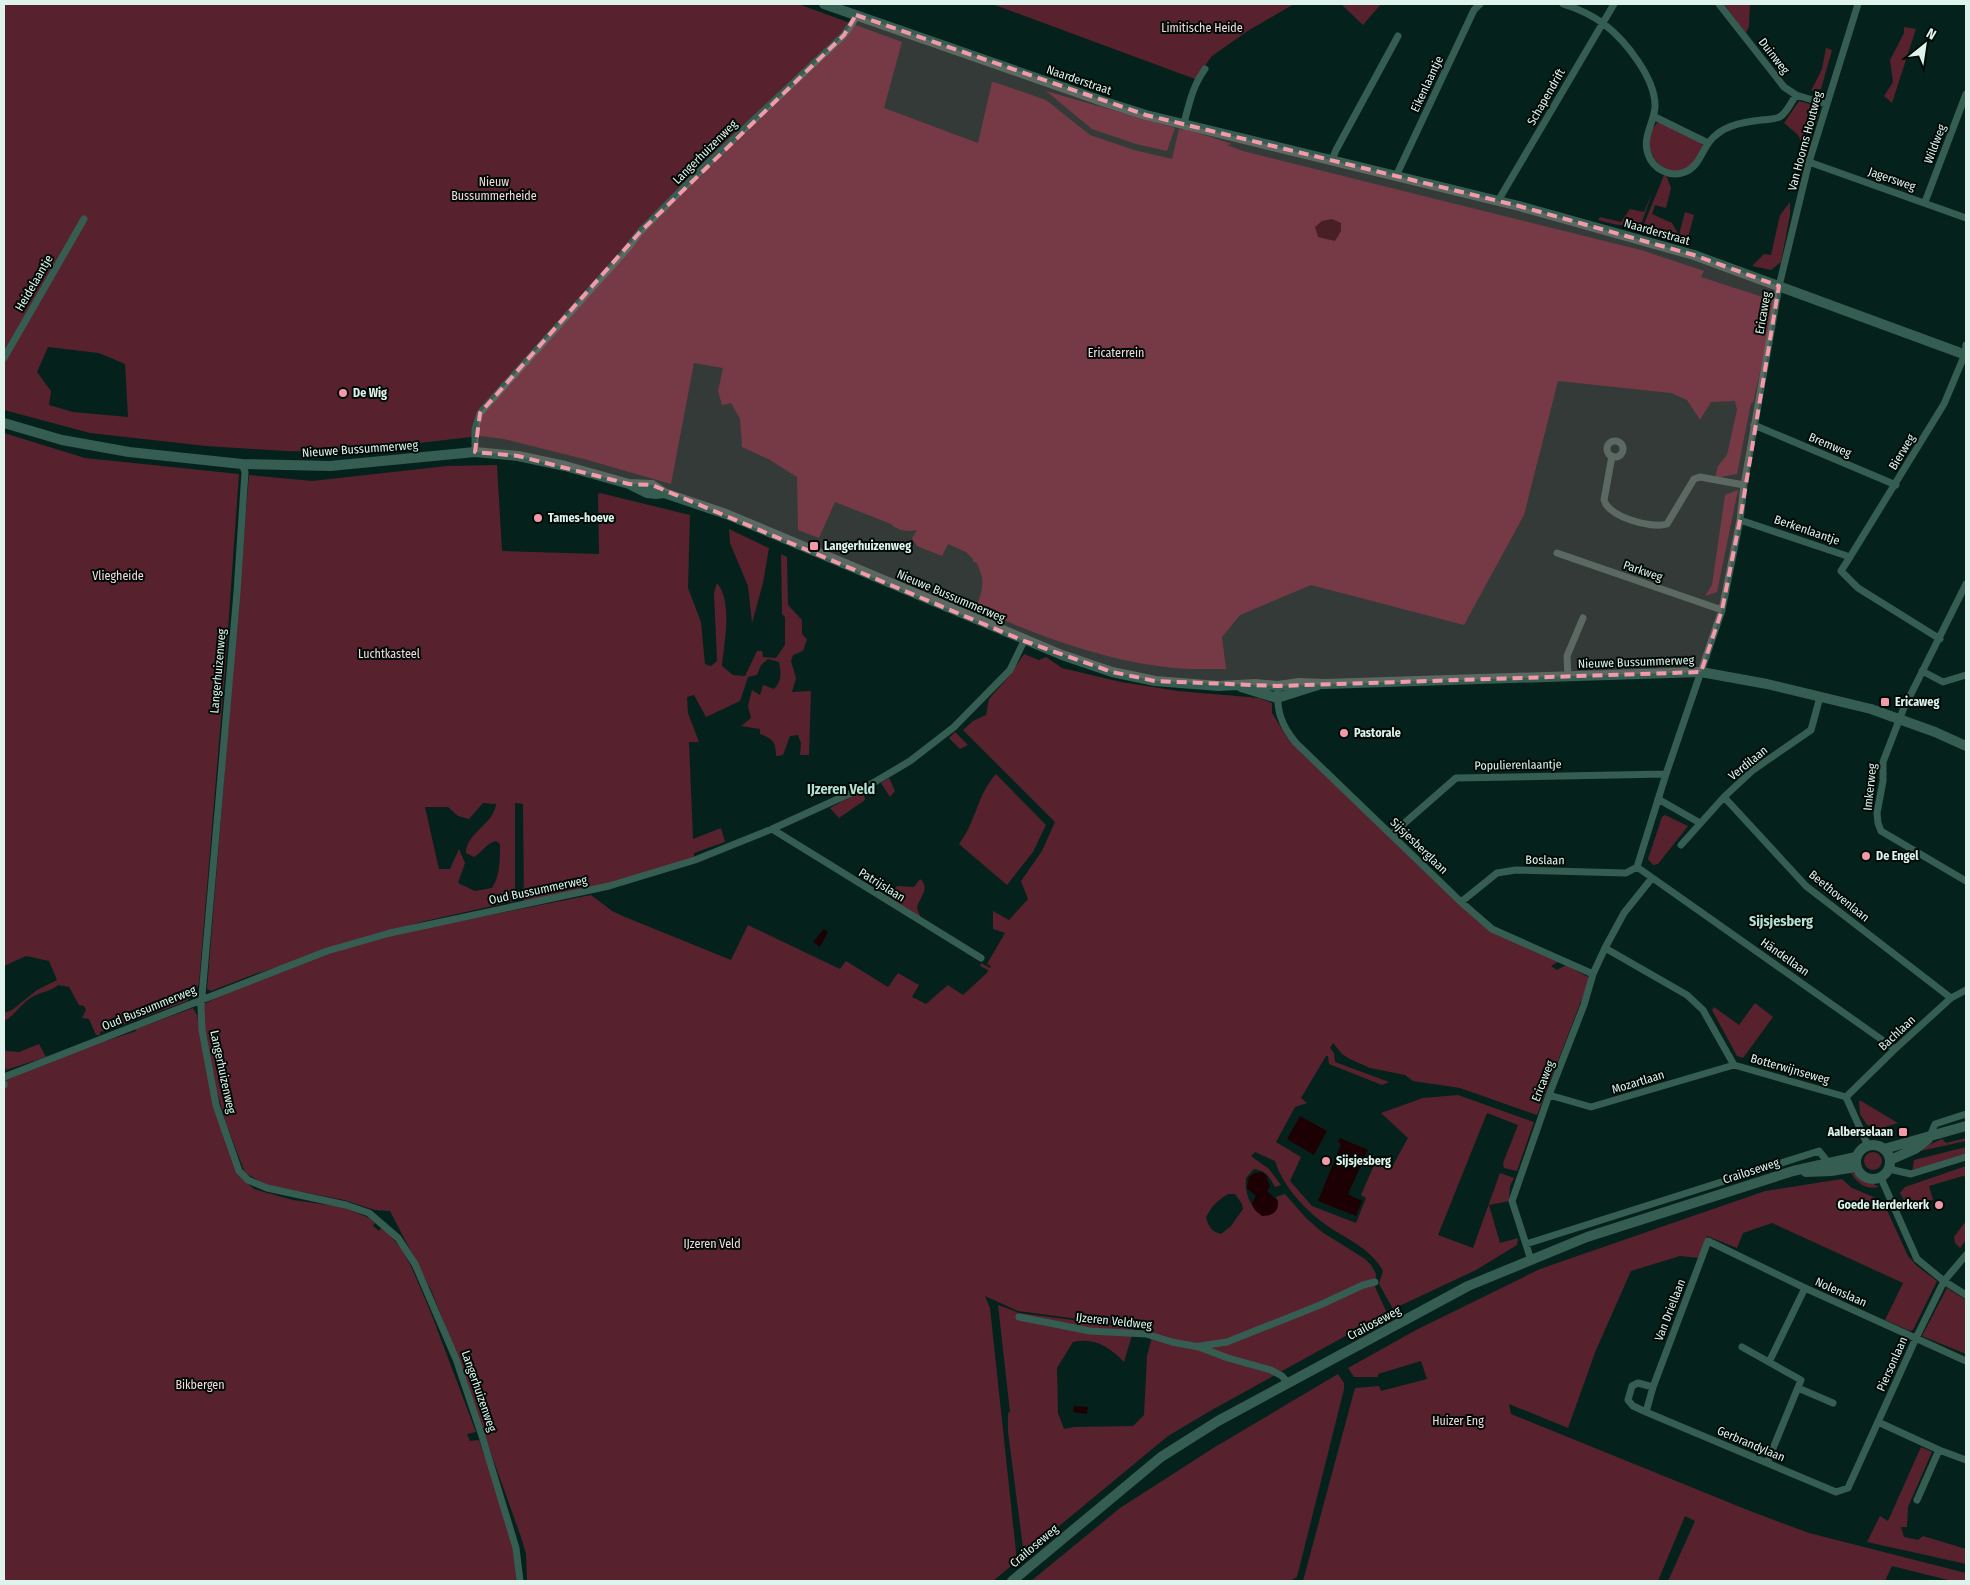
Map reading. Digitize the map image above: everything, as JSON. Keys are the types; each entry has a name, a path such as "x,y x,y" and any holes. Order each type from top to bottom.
{"main road":[{"name":"Naarderstraat","path":"824,4 1146,115 1498,201 1694,255 1966,351"},
{"name":"Nieuwe Bussummerweg","path":"4,423 62,440 129,452 242,464 330,466 475,452 518,456 565,466 629,484 647,493 664,493 729,515 1024,641 1112,672 1146,679 1189,685 1238,686 1255,684 1278,686 1299,682 1325,684 1394,677 1568,677 1701,672 1872,708 1966,746"},
{"name":"Nieuwe Bussummerweg","path":"1238,686 1268,697 1277,698 1325,684"},
{"path":"1884,1149 1966,1126"},
{"path":"1890,1164 1884,1149 1877,1145 1868,1146 1861,1150 1856,1162 1858,1171 1866,1178 1881,1178 1890,1164 1927,1141 1930,1136"},
{"name":"Crailoseweg","path":"1012,1581 1161,1457 1218,1421 1468,1286 1587,1237 1793,1171 1856,1162"}],"street":[{"name":"Eikenlaantje","path":"1396,176 1474,10 1480,4"},
{"path":"1563,4 1602,23 1611,30 1643,69 1651,85 1655,101 1655,117 1647,134 1646,146 1648,156 1654,166 1663,172 1671,174 1683,173 1692,168 1701,158 1708,143 1715,135 1733,125 1783,116 1796,95"},
{"name":"Schapendrift","path":"1498,201 1614,4"},
{"name":"Duinweg","path":"1719,4 1784,87 1796,95 1826,104"},
{"name":"Van Hoorns Houtweg","path":"1779,286 1809,162 1858,4"},
{"name":"Langerhuizenweg","path":"475,452 475,430 480,413 640,232 707,164 844,35 856,15"},
{"path":"1332,160 1398,36"},
{"path":"1184,123 1192,93 1205,69"},
{"name":"Wildweg","path":"1925,202 1966,94"},
{"path":"1655,117 1708,143"},
{"name":"Jagersweg","path":"1809,162 1966,218"},
{"name":"Heidelaantje","path":"4,358 84,219"},
{"name":"Ericaweg","path":"1637,867 1666,774 1722,610 1740,520 1754,425 1779,286"},
{"name":"Bierweg","path":"1850,557 1896,485 1944,404 1966,351"},
{"name":"Bremweg","path":"1754,425 1896,485"},
{"path":"1612,456 1604,500 1610,510 1633,522 1661,526 1667,524 1694,479 1700,477 1744,485"},
{"name":"Langerhuizenweg","path":"242,464 244,481 237,592 202,999 202,1030 216,1105 239,1171 248,1180 267,1188 346,1205 369,1213 398,1238 415,1264 456,1358 482,1436 516,1548 520,1581"},
{"name":"Berkenlaantje","path":"1740,520 1850,557 1841,571 1858,588 1940,639"},
{"name":"Parkweg","path":"1557,553 1722,610"},
{"name":"Imkerweg","path":"1966,584 1899,718 1883,762 1883,781 1877,812 1881,831 1966,881"},
{"path":"1568,677 1567,656 1583,618"},
{"name":"Oud Bussummerweg","path":"4,1077 328,951 390,933 609,886 695,860 772,829 873,783 910,761 954,727 1010,670 1024,641"},
{"path":"1922,671 1943,682 1966,675"},
{"name":"Sijsjesberglaan","path":"1278,686 1277,698 1280,718 1291,737 1461,902 1492,928 1593,974"},
{"name":"Verdilaan","path":"1681,845 1724,798 1753,770 1810,730 1820,697"},
{"name":"Populierenlaantje","path":"1392,834 1456,778 1666,774"},
{"name":"Beethovenlaan","path":"1724,798 1806,886 1952,998"},
{"path":"1658,799 1700,823"},
{"name":"Patrijslaan","path":"772,829 980,958"},
{"name":"Händellaan","path":"1637,867 1895,1049"},
{"name":"Boslaan","path":"1461,902 1497,872 1516,870 1626,872 1637,867"},
{"name":"Ericaweg","path":"1531,1260 1512,1200 1549,1095 1584,1005 1593,974 1624,913 1652,878"},
{"name":"Botterwijnseweg","path":"1605,948 1687,996 1703,1010 1734,1065 1846,1097"},
{"name":"Bachlaan","path":"1846,1097 1895,1049 1952,998 1966,990"},
{"name":"Mozartlaan","path":"1549,1095 1591,1107 1734,1065"},
{"path":"1846,1097 1868,1146"},
{"path":"1930,1136 1935,1124 1966,1114"},
{"name":"Crailoseweg","path":"1526,1244 1819,1151 1831,1167"},
{"path":"1890,1164 1911,1174 1966,1157"},
{"path":"1881,1178 1917,1259 1944,1281 1966,1295"},
{"name":"Nolenslaan","path":"1708,1241 1966,1361"},
{"name":"Van Driellaan","path":"1646,1412 1708,1241"},
{"name":"Piersonlaan","path":"1848,1488 1944,1281 1966,1254"},
{"path":"1199,1347 1227,1342 1320,1305 1363,1285 1375,1282"},
{"path":"1769,1362 1806,1288"},
{"name":"IJzeren Veldweg","path":"1019,1318 1090,1331 1146,1334 1172,1342 1199,1347 1228,1358 1271,1370 1282,1376 1288,1383"},
{"path":"1742,1347 1801,1380 1768,1462"},
{"path":"1646,1412 1633,1406 1628,1400 1632,1386 1638,1383 1654,1387"},
{"path":"1798,1388 1833,1403"},
{"name":"Gerbrandylaan","path":"1646,1412 1836,1492 1848,1488"},
{"path":"1878,1422 1939,1450 1966,1460"},
{"path":"1917,1500 1939,1450"}],"highlighted area":[{"path":"856,15 1146,115 1519,206 1694,255 1779,286 1740,520 1722,610 1701,672 1278,686 1155,681 1112,672 1024,641 652,485 629,484 518,456 475,452 480,413 640,232 844,35"}],"green space":[{"path":"4,4 801,4 902,42 884,108 978,143 992,82 997,83 1046,100 1090,135 1134,150 1172,159 1179,129 1183,130 1183,128 1232,144 1227,145 1243,151 1641,250 1704,271 1701,277 1775,301 1776,303 1753,403 1751,403 1737,474 1715,478 1718,466 1727,455 1737,410 1735,401 1711,402 1700,420 1687,400 1671,393 1558,381 1524,515 1464,625 1311,585 1240,615 1222,637 1226,669 1167,667 1111,657 1088,651 998,618 976,608 982,590 982,580 976,562 973,562 973,559 966,552 948,544 942,556 917,546 912,538 917,530 900,530 891,524 835,502 819,538 798,530 797,477 770,460 742,447 740,419 731,403 722,405 718,391 723,368 694,363 671,484 584,459 504,439 480,436 341,452 285,451 206,446 90,433 4,410","holes":["48,347 99,353 125,364 128,417 73,412 49,405 51,391 37,372"]},
{"name":"Limitische Heide","path":"992,4 1294,4 1246,32 1212,56 1195,79"},
{"path":"1341,4 1381,4 1363,25"},
{"path":"1724,4 1750,4 1749,26 1746,33"},
{"path":"1904,27 1916,29 1892,103 1884,96 1893,82 1890,60 1904,33"},
{"path":"1826,48 1832,50 1821,89 1811,91 1822,69"},
{"path":"1046,91 1175,128 1167,151 1136,144 1092,129"},
{"path":"1799,101 1816,106 1819,114 1808,147 1803,145 1798,135 1784,123"},
{"path":"1658,122 1701,143 1703,146 1693,163 1684,170 1674,172 1665,168 1657,162 1652,153 1649,143 1651,132"},
{"path":"1664,175 1666,175 1671,188 1666,208 1655,205 1652,214 1672,223 1679,235 1685,212 1694,215 1686,245 1642,229"},
{"path":"1652,193 1642,222 1625,225 1598,220 1600,217 1621,222 1630,209 1644,212"},
{"path":"1790,202 1790,215 1781,262 1771,270 1752,266 1764,254 1771,255 1780,215"},
{"name":"Vliegheide","path":"4,433 85,458 239,474 199,983 194,994 187,1001 100,1032 100,1035 96,1035 89,1019 82,1018 86,1010 84,1006 79,1005 69,987 58,985 31,997 4,1021 4,1013 12,1010 37,990 57,980 49,961 26,956 4,966"},
{"name":"Luchtkasteel","path":"497,465 502,551 599,554 598,494 600,493 690,515 688,588 701,622 705,664 711,666 717,661 714,593 717,583 722,591 726,612 726,635 722,666 733,675 745,676 757,651 762,651 763,657 776,658 785,645 785,617 782,614 781,554 787,557 788,605 802,620 802,634 807,639 803,651 793,655 791,661 796,678 792,692 811,691 809,755 800,755 801,743 798,735 790,736 783,755 776,756 773,742 760,734 760,729 741,726 751,718 748,706 752,690 760,695 763,685 774,689 780,680 779,662 768,659 761,665 757,675 748,677 740,701 706,717 694,695 687,697 688,713 699,742 689,742 693,839 721,828 725,842 694,853 694,862 524,905 523,804 515,803 515,901 421,922 255,974 211,991 207,989 249,475 312,481 447,466","holes":["483,803 496,804 490,817 467,846 466,853 474,857 493,842 496,841 500,844 499,867 495,883 492,888 475,891 458,883 465,863 459,849 450,869 439,869 425,807 448,807 458,816 469,819"]},
{"path":"1738,490 1717,592 1705,596 1712,585 1725,495"},
{"path":"729,529 769,548 763,583 752,623 748,586 730,543"},
{"path":"1024,654 1039,660 1046,657 1062,668 1121,682 1178,691 1259,698 1272,703 1272,713 1287,737 1491,930 1558,962 1551,966 1557,970 1566,965 1590,978 1537,1115 1460,1088 1413,1081 1405,1075 1370,1068 1342,1054 1333,1043 1330,1048 1334,1053 1335,1062 1389,1082 1382,1085 1329,1064 1328,1056 1326,1056 1301,1098 1307,1103 1295,1107 1276,1142 1301,1157 1290,1181 1312,1206 1356,1223 1366,1198 1361,1195 1375,1163 1391,1169 1408,1138 1381,1113 1423,1098 1458,1095 1534,1122 1517,1171 1504,1168 1503,1163 1518,1125 1487,1113 1438,1235 1473,1248 1500,1173 1514,1178 1510,1186 1509,1201 1489,1205 1500,1243 1518,1238 1517,1245 1476,1270 1393,1309 1379,1284 1383,1271 1372,1256 1312,1214 1290,1189 1275,1161 1255,1152 1251,1156 1269,1169 1281,1185 1275,1187 1267,1175 1262,1171 1254,1169 1246,1178 1248,1197 1258,1213 1278,1201 1276,1197 1285,1194 1306,1218 1322,1232 1365,1259 1371,1265 1376,1274 1375,1287 1387,1313 1168,1436 1024,1555 1008,1432 1008,1413 1010,1412 998,1305 1019,1313 1134,1328 1124,1362 1101,1344 1088,1341 1073,1342 1057,1368 1058,1413 1064,1429 1074,1427 1133,1426 1144,1415 1147,1356 1154,1329 1018,1311 985,1296 990,1308 1017,1561 993,1581 527,1581 526,1554 521,1537 445,1325 431,1290 390,1211 375,1210 344,1200 267,1185 245,1173 227,1126 209,1066 204,1038 204,1004 236,988 314,958 390,935 591,895 612,911 731,960 748,925 840,969 846,961 888,987 898,973 919,985 912,997 926,1004 948,985 963,995 987,973 988,970 980,966 981,963 990,968 991,966 987,964 1005,933 993,929 993,911 1009,920 1028,899 1021,881 1042,851 1055,822 963,730 973,721 986,715 989,699 1010,675","holes":["1228,1194 1235,1194 1243,1209 1231,1226 1221,1234 1215,1232 1207,1221 1208,1214 1212,1207 1221,1199"]},
{"path":"955,732 968,745 960,749 949,738"},
{"path":"996,774 1046,825 1033,852 1007,885 959,844 965,836 985,791"},
{"path":"889,778 895,791 890,797 881,783"},
{"path":"863,790 865,800 839,818 830,808"},
{"path":"1665,815 1688,826 1658,864 1653,865 1648,859 1662,817"},
{"path":"920,879 924,886 917,908 921,918 885,900 897,886 914,887"},
{"path":"1755,1003 1773,1017 1743,1058 1737,1056 1712,1010 1714,1007 1739,1025"},
{"name":"Bikbergen","path":"193,1008 197,1015 201,1041 229,1153 237,1174 254,1189 293,1200 343,1207 369,1218 375,1223 373,1226 379,1231 381,1228 387,1231 402,1250 431,1313 476,1432 467,1434 470,1441 479,1440 515,1542 516,1581 4,1581 4,1075 136,1031 136,1029"},
{"path":"39,1044 46,1057 6,1070 4,1047 6,1051 19,1052"},
{"path":"1859,1101 1898,1123 1881,1128 1867,1125 1860,1114"},
{"path":"1966,1138 1966,1141 1911,1153 1942,1139 1946,1143"},
{"path":"1966,1147 1966,1156 1912,1172 1914,1160"},
{"path":"1869,1152 1877,1152 1882,1157 1880,1168 1869,1170 1864,1165 1864,1157"},
{"path":"1966,1166 1966,1177 1963,1176 1929,1186 1933,1200 1908,1207 1900,1193 1905,1187"},
{"path":"1850,1172 1879,1187 1874,1188 1862,1185"},
{"name":"Huizer Eng","path":"1842,1179 1852,1188 1876,1198 1885,1206 1908,1256 1917,1266 1937,1281 1913,1330 1910,1331 1885,1320 1903,1283 1772,1223 1743,1233 1737,1248 1707,1236 1699,1258 1680,1256 1631,1271 1596,1350 1568,1428 1509,1404 1511,1414 1809,1533 1966,1573 1966,1581 1952,1581 1892,1566 1885,1581 1668,1581 1695,1521 1685,1516 1658,1581 1303,1581 1355,1388 1379,1386 1381,1391 1427,1379 1421,1361 1378,1374 1378,1377 1354,1377 1348,1368 1416,1330 1540,1269 1765,1191"},
{"path":"1966,1221 1966,1240 1960,1248 1955,1243 1954,1237"},
{"path":"1947,1288 1966,1300 1966,1354 1922,1336"},
{"path":"1338,1374 1344,1383 1344,1389 1297,1577 1290,1581 1031,1581 1120,1508 1215,1447"},
{"path":"1921,1447 1932,1452 1908,1507 1907,1527 1901,1527 1904,1537 1918,1540 1923,1536 1966,1549 1966,1564 1867,1542 1880,1516 1888,1521"}],"shaded area":[{"path":"1332,219 1341,223 1341,231 1335,241 1318,237 1315,227 1322,221"},
{"path":"824,929 828,932 820,947 813,942"},
{"path":"1300,1116 1327,1131 1314,1155 1287,1139"},
{"path":"1340,1138 1368,1150 1348,1194 1362,1201 1356,1216 1318,1201 1341,1144 1338,1142"},
{"path":"1262,1172 1266,1175 1270,1187 1267,1191 1278,1201 1278,1205 1274,1213 1262,1216 1254,1209 1252,1203 1256,1196 1247,1188 1249,1177 1255,1173"},
{"path":"1074,1406 1088,1407 1087,1414 1073,1412"}],"place":[{"name":"De Wig","path":"343,393"},
{"name":"Tames-hoeve","path":"538,518"},
{"name":"Langerhuizenweg","path":"814,546"},
{"name":"Ericaweg","path":"1885,702"},
{"name":"Pastorale","path":"1344,733"},
{"name":"De Engel","path":"1866,856"},
{"name":"Aalberselaan","path":"1903,1132"},
{"name":"Sijsjesberg","path":"1326,1161"},
{"name":"Goede Herderkerk","path":"1939,1205"}],"district":[{"name":"IJzeren Veld","path":"841,789"},
{"name":"Sijsjesberg","path":"1781,921"}],"park label":[{"name":"Nieuw Bussummerheide","path":"494,189"},
{"name":"Ericaterrein","path":"1116,353"}]}
